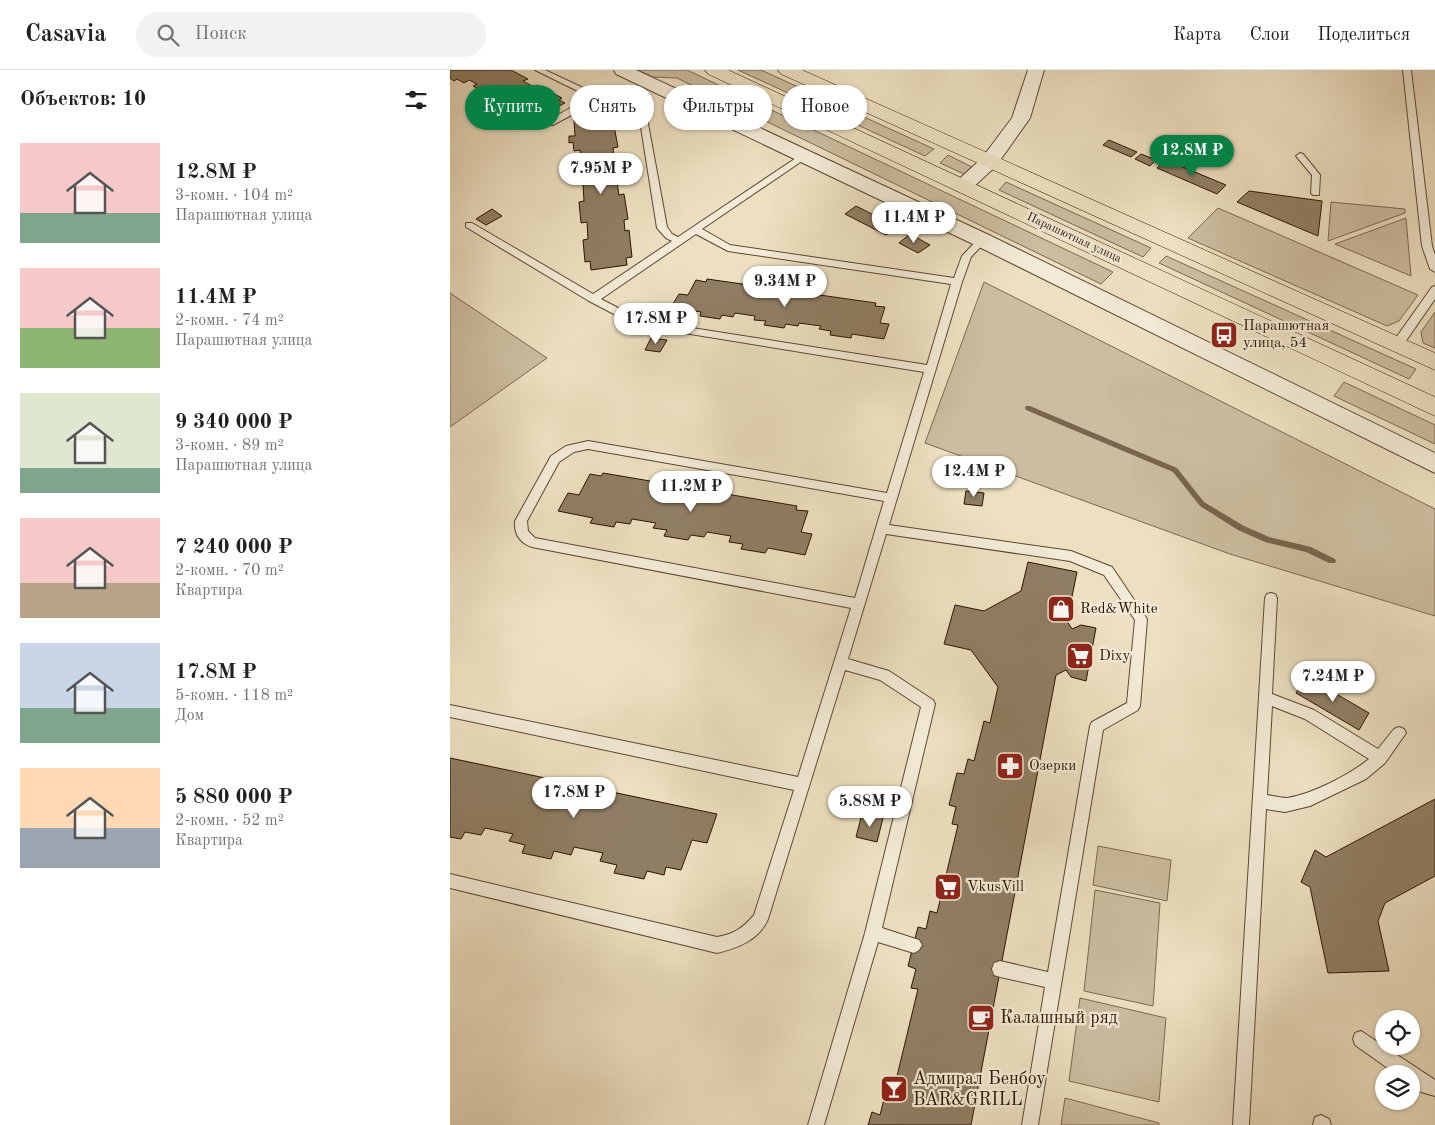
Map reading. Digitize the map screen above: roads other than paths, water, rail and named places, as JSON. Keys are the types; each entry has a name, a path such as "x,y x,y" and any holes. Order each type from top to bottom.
{"main road":[{"name":"Парашютная улица","path":"714,70 1435,407"},
{"path":"787,70 1435,362"}],"street":[{"path":"622,70 802,157 982,240 1435,464"},
{"path":"963,186 989,162 1021,118 1036,70"}],"lane":[{"path":"539,70 570,86"},
{"path":"1407,70 1427,246 1435,267"},
{"path":"646,130 662,228 669,236 678,240"},
{"path":"1300,156 1316,175 1316,193"},
{"path":"593,299 802,157"},
{"path":"469,225 593,299 639,323 930,369"},
{"path":"695,229 728,248 957,282"},
{"path":"450,881 717,945 734,942 750,933 760,919 892,498 957,282 967,256 982,240"},
{"path":"1397,345 1435,289"},
{"path":"859,604 532,542 524,538 520,530 521,521 555,459 562,452 574,447 588,445 892,498"},
{"path":"882,529 1071,556 1108,571 1141,619 1133,706 1096,726 1030,1125"},
{"path":"1241,1125 1271,598"},
{"path":"816,1125 873,933 928,704 884,675 840,663"},
{"path":"1265,698 1280,700 1298,708 1380,758"},
{"path":"450,711 802,785"},
{"path":"1259,801 1285,805 1310,799 1361,774 1380,758 1399,732"},
{"path":"873,933 914,945"},
{"path":"1000,969 1053,981"},
{"path":"1361,1040 1398,1065"},
{"path":"1420,1080 1435,1088"}],"waterway":[{"path":"1028,408 1175,470 1202,504 1241,528 1268,540 1308,549 1332,561"}],"place":[{"name":"Парашютная улица, 54","path":"1224,335"},
{"name":"Red&White","path":"1061,609"},
{"name":"Dixy","path":"1080,656"},
{"name":"Озерки","path":"1010,766"},
{"name":"VkusVill","path":"948,887"},
{"name":"Калашный ряд","path":"981,1018"},
{"name":"Адмирал Бенбоу BAR&GRILL","path":"894,1089"}]}
